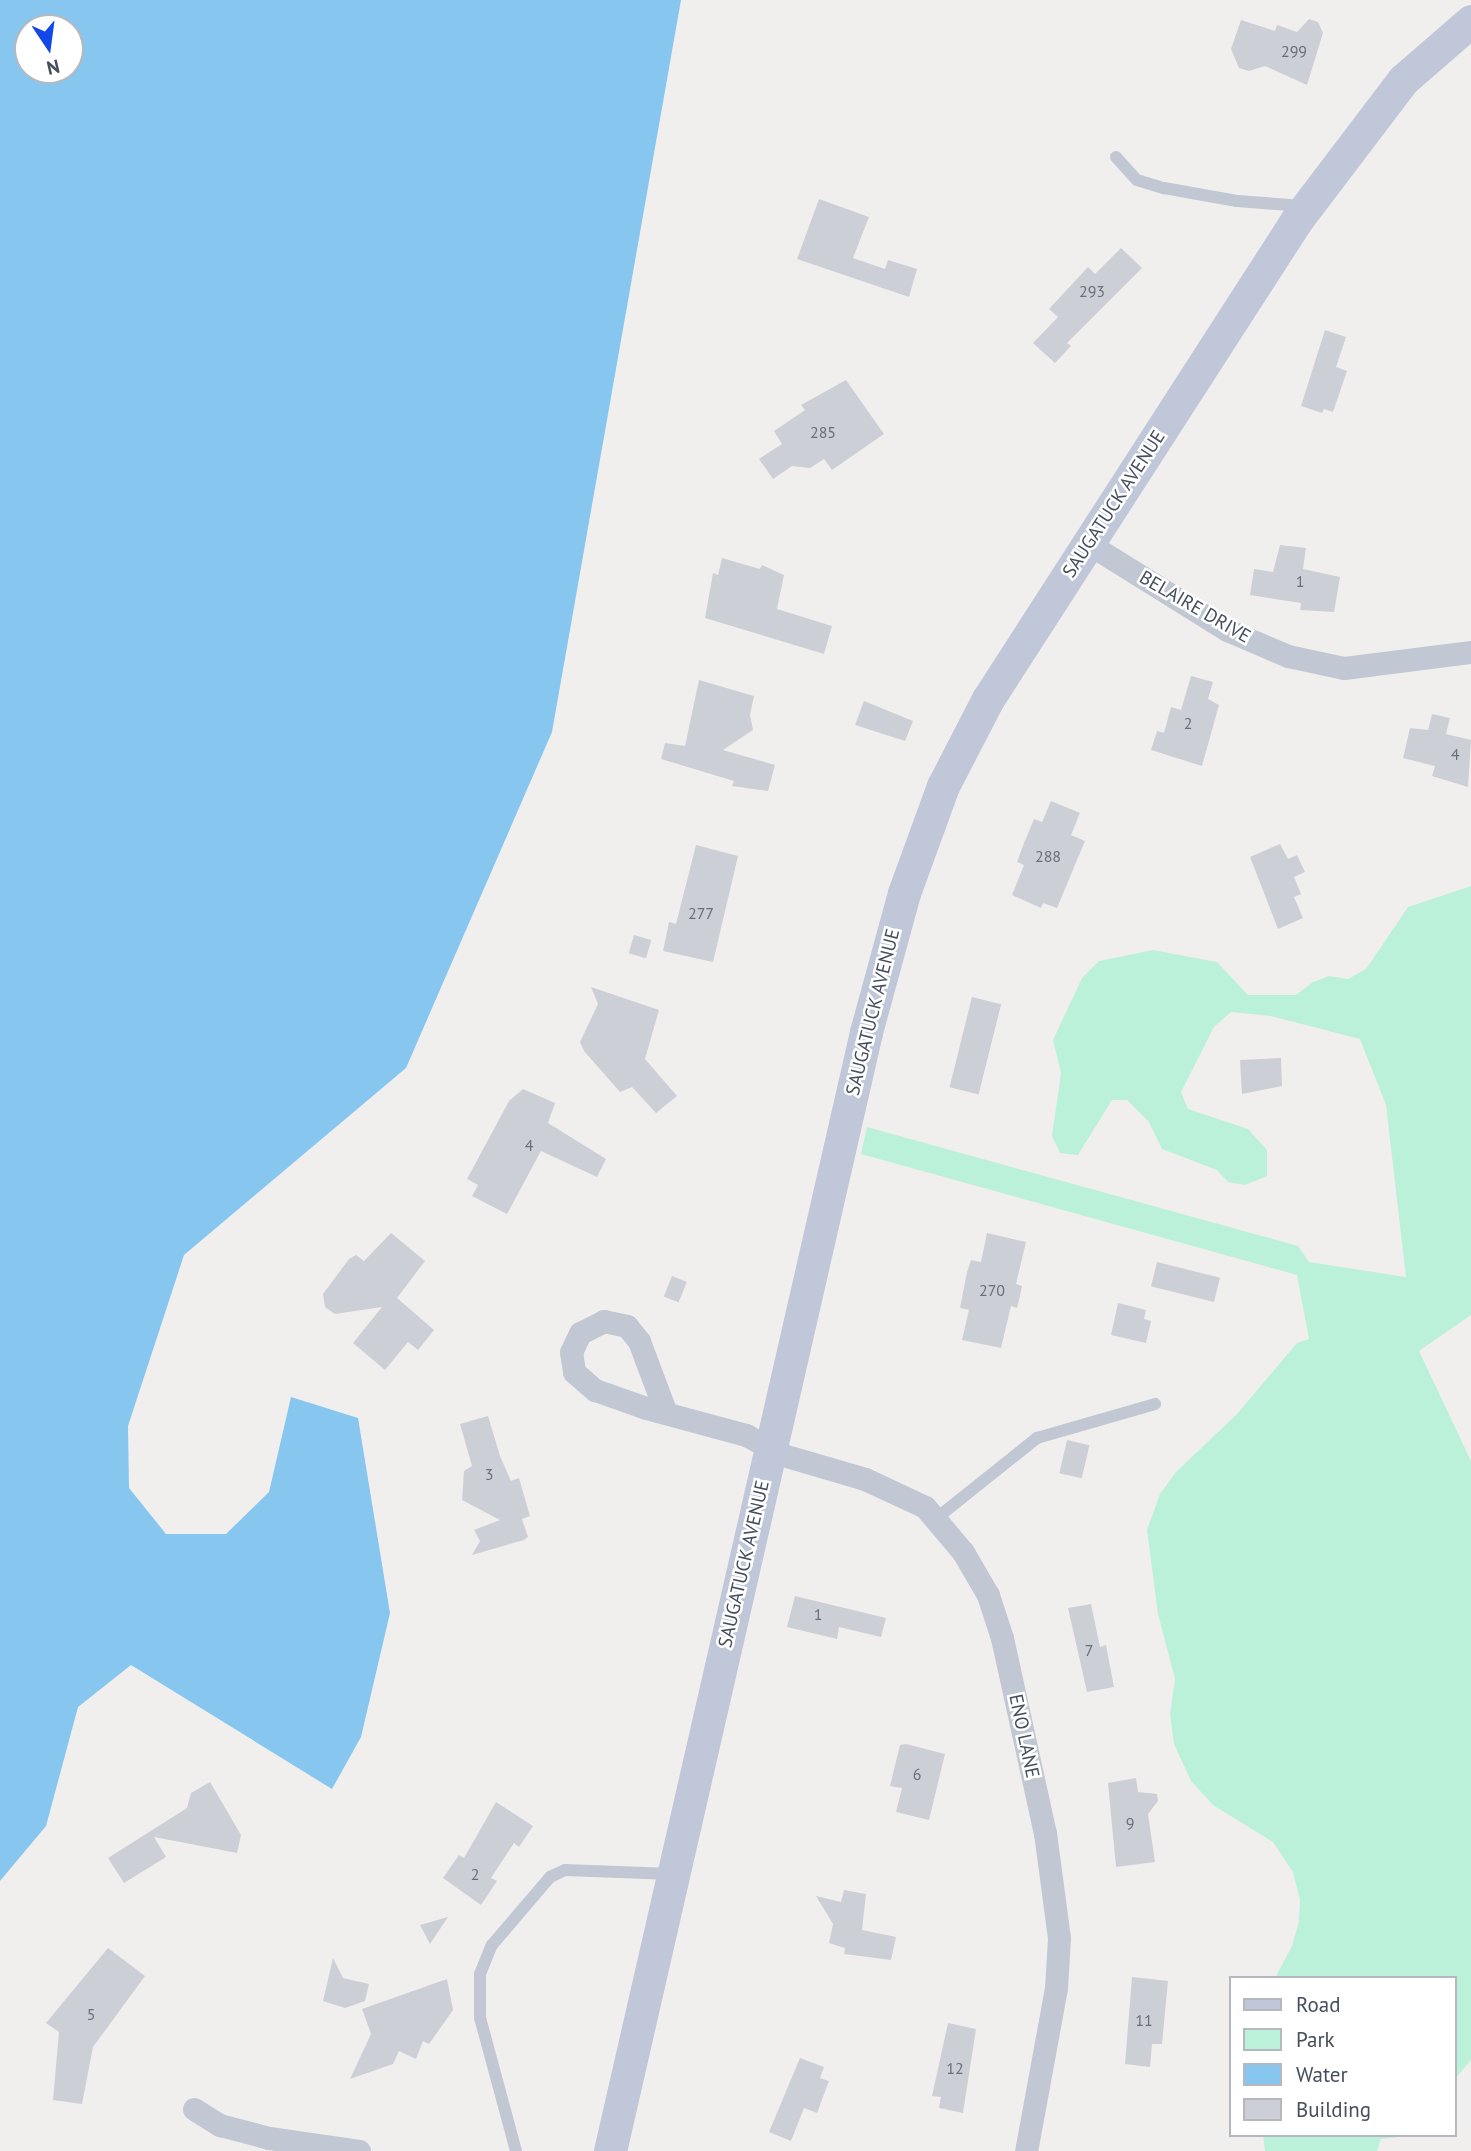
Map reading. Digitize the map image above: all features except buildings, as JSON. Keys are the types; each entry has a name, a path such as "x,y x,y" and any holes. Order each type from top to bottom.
{"main road":[{"name":"SAUGATUCK AVENUE","path":"610,2151 866,1032 904,893 943,786 988,699 1307,206 1403,80 1471,21"}],"street":[{"name":"BELAIRE DRIVE","path":"1089,544 1227,630 1288,656 1344,668 1471,652"},
{"name":"ENO LANE","path":"666,1413 639,1341 626,1325 604,1321 580,1333 571,1352 574,1372 595,1390 666,1413 746,1435 771,1449 865,1479 938,1517 972,1565 995,1615 1051,1868 1058,1964 1026,2151"},
{"path":"194,2109 219,2125 269,2138 359,2151"}],"lane":[{"path":"1116,157 1138,180 1164,188 1237,201 1307,206"},
{"path":"938,1517 1037,1438 1155,1404"},
{"path":"516,2151 480,2018 480,1974 492,1945 550,1877 565,1870 672,1874"}],"green space":[{"path":"1471,886 1471,1315 1419,1351 1471,1461 1471,2060 1457,2077 1457,1976 1276,1976 1292,1946 1299,1921 1300,1900 1293,1872 1273,1842 1213,1805 1191,1781 1174,1744 1170,1714 1175,1679 1158,1614 1147,1530 1160,1494 1176,1472 1237,1414 1297,1343 1309,1339 1297,1275 861,1154 867,1127 1298,1246 1309,1262 1406,1277 1386,1105 1360,1039 1271,1016 1231,1012 1214,1027 1181,1092 1188,1109 1248,1129 1267,1150 1267,1176 1245,1185 1228,1182 1217,1170 1162,1149 1149,1122 1127,1100 1112,1100 1078,1155 1060,1153 1052,1136 1061,1073 1053,1040 1082,978 1099,961 1153,950 1217,962 1248,995 1296,995 1313,982 1329,976 1348,979 1366,969 1408,907"},
{"path":"1263,2137 1400,2137 1381,2139 1377,2151 1265,2151"}],"water":[{"path":"0,0 681,0 552,732 406,1068 184,1255 128,1426 129,1488 166,1534 226,1534 269,1492 291,1397 358,1418 390,1613 361,1737 332,1789 131,1665 78,1707 46,1826 0,1881"}]}
